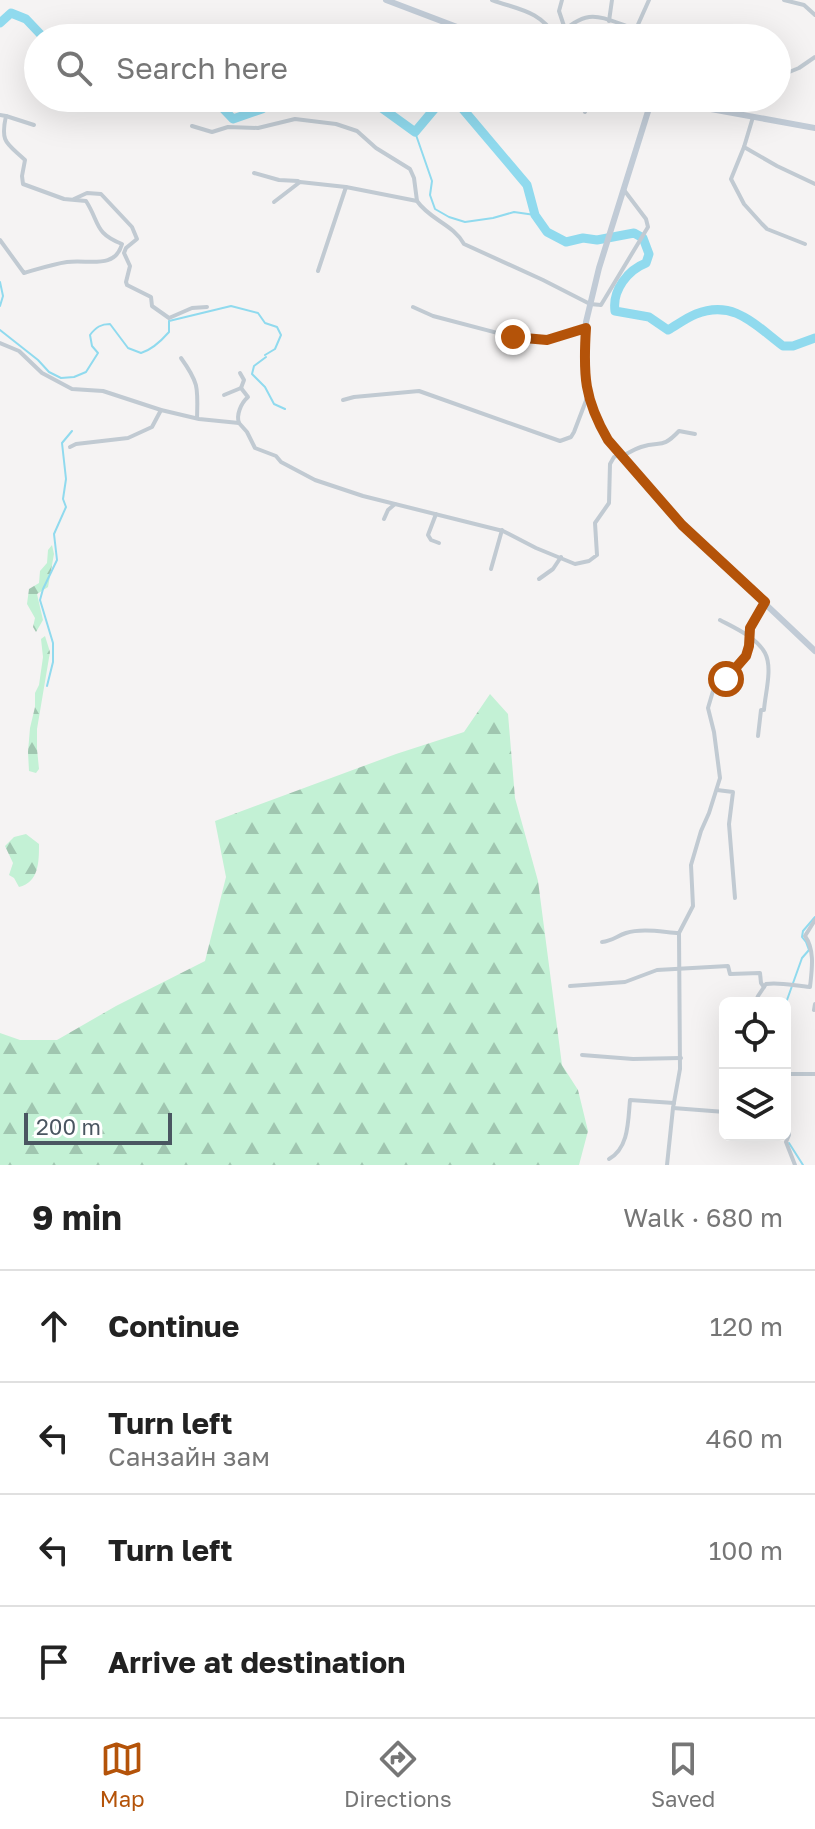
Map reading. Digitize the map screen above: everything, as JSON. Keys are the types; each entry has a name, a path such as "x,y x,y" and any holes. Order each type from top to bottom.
{"main road":[{"path":"386,0 449,24"},
{"path":"646,112 590,304 584,357 587,395 599,425 620,456 682,525 815,651"},
{"path":"726,112 815,128"}],"street":[{"path":"492,0 528,10 546,24"},
{"path":"562,0 559,11 563,24"},
{"path":"609,21 612,0"},
{"path":"638,24 649,0"},
{"path":"784,0 804,5 815,15"},
{"path":"572,24 582,17 593,16 619,24"},
{"path":"791,71 814,59"},
{"path":"0,240 24,273 70,261 87,263 116,257 120,252 122,244 96,226 86,201 64,199 23,184 25,160 11,149 2,135 3,115 34,125"},
{"path":"753,117 731,179 744,204 767,229 805,244"},
{"path":"192,126 212,132 228,127 258,128 295,119 336,124 357,131 376,148 410,169 417,201 427,214 459,235 464,244 597,306 603,302 648,227 646,219 624,190"},
{"path":"744,147 815,184"},
{"path":"254,173 279,180 346,187 417,201"},
{"path":"274,202 300,182"},
{"path":"318,271 346,187"},
{"path":"72,200 87,193 101,194 132,227 137,239 124,253 130,266 126,282 151,297 152,306 159,312 169,318 192,308 207,307"},
{"path":"413,307 433,316 536,340 547,340 586,328"},
{"path":"0,343 19,351 42,373 72,389 103,391 161,410 239,423"},
{"path":"181,358 196,381 197,418"},
{"path":"224,395 241,388 244,380 240,373"},
{"path":"241,388 248,397 237,419 255,448 276,456 281,462 315,480 395,504 502,530 575,564 589,561 597,555 595,523 608,507 610,464 614,457 645,445 664,444 679,431 695,434"},
{"path":"343,400 419,391 560,441 571,437 574,432 587,395"},
{"path":"70,447 128,438 152,427 161,410"},
{"path":"384,519 395,504"},
{"path":"436,514 428,535 439,543"},
{"path":"491,569 502,530"},
{"path":"539,579 553,569 561,557"},
{"path":"667,1165 681,1058 679,933 693,906 691,865 720,778 708,708 713,691 746,656 750,628 765,602"},
{"path":"720,620 748,635 766,654 768,669 758,736"},
{"path":"717,790 733,792 729,824 735,898"},
{"path":"758,997 766,984 779,982 813,987 812,944 805,936 815,920"},
{"path":"602,942 637,931 679,933"},
{"path":"570,986 625,982 657,970 728,966 730,974 760,973 764,987"},
{"path":"582,1055 633,1059 681,1058"},
{"path":"791,1074 815,1074"},
{"path":"609,1159 617,1154 624,1143 630,1100 719,1111"},
{"path":"786,1141 795,1165"}],"green space":[{"path":"52,545 54,554 48,587 37,594 43,620 36,632 33,627 35,618 27,604 29,589 39,583 40,571 47,563 48,550"},
{"path":"45,636 50,652 37,729 39,769 36,773 29,771 28,752 43,657 41,639"},
{"path":"490,694 508,714 515,798 538,881 562,1065 578,1090 588,1131 579,1165 0,1165 0,1033 20,1040 57,1040 205,961 226,877 215,821 464,732"},
{"path":"26,834 39,844 38,864 31,881 19,887 9,875 13,863 5,846 14,837"}],"waterway":[{"path":"0,23 11,13 31,24"},
{"path":"226,112 233,119 253,112"},
{"path":"387,112 415,132 432,112"},
{"path":"465,112 527,185 535,215 547,232 566,242 634,233 643,238 649,254 646,263 633,270 619,288 615,311 649,317 668,330 696,314 722,310 743,316 783,346 793,346 815,338"},
{"path":"415,132 432,181 430,195 435,209 465,222 514,212 535,215"},
{"path":"0,282 3,296 0,306"},
{"path":"0,330 49,372 61,378 74,377 86,372 98,353 92,346 90,335 101,325 110,324 128,348 141,353 169,332 169,321 231,306 258,313 265,323 277,327 281,335 275,349 265,355"},
{"path":"266,357 254,366 252,374 265,387 274,404 285,409"},
{"path":"47,686 53,662 53,643 40,600 57,560 54,534 66,507 63,499 66,479 62,443 72,431"},
{"path":"788,997 802,958 809,950 802,937 803,931 815,917"},
{"path":"789,1143 803,1165"}],"route":[{"path":"513,337 547,340 586,328 584,357 587,395 608,440 682,525 765,602 750,628 746,656 726,679"}]}
